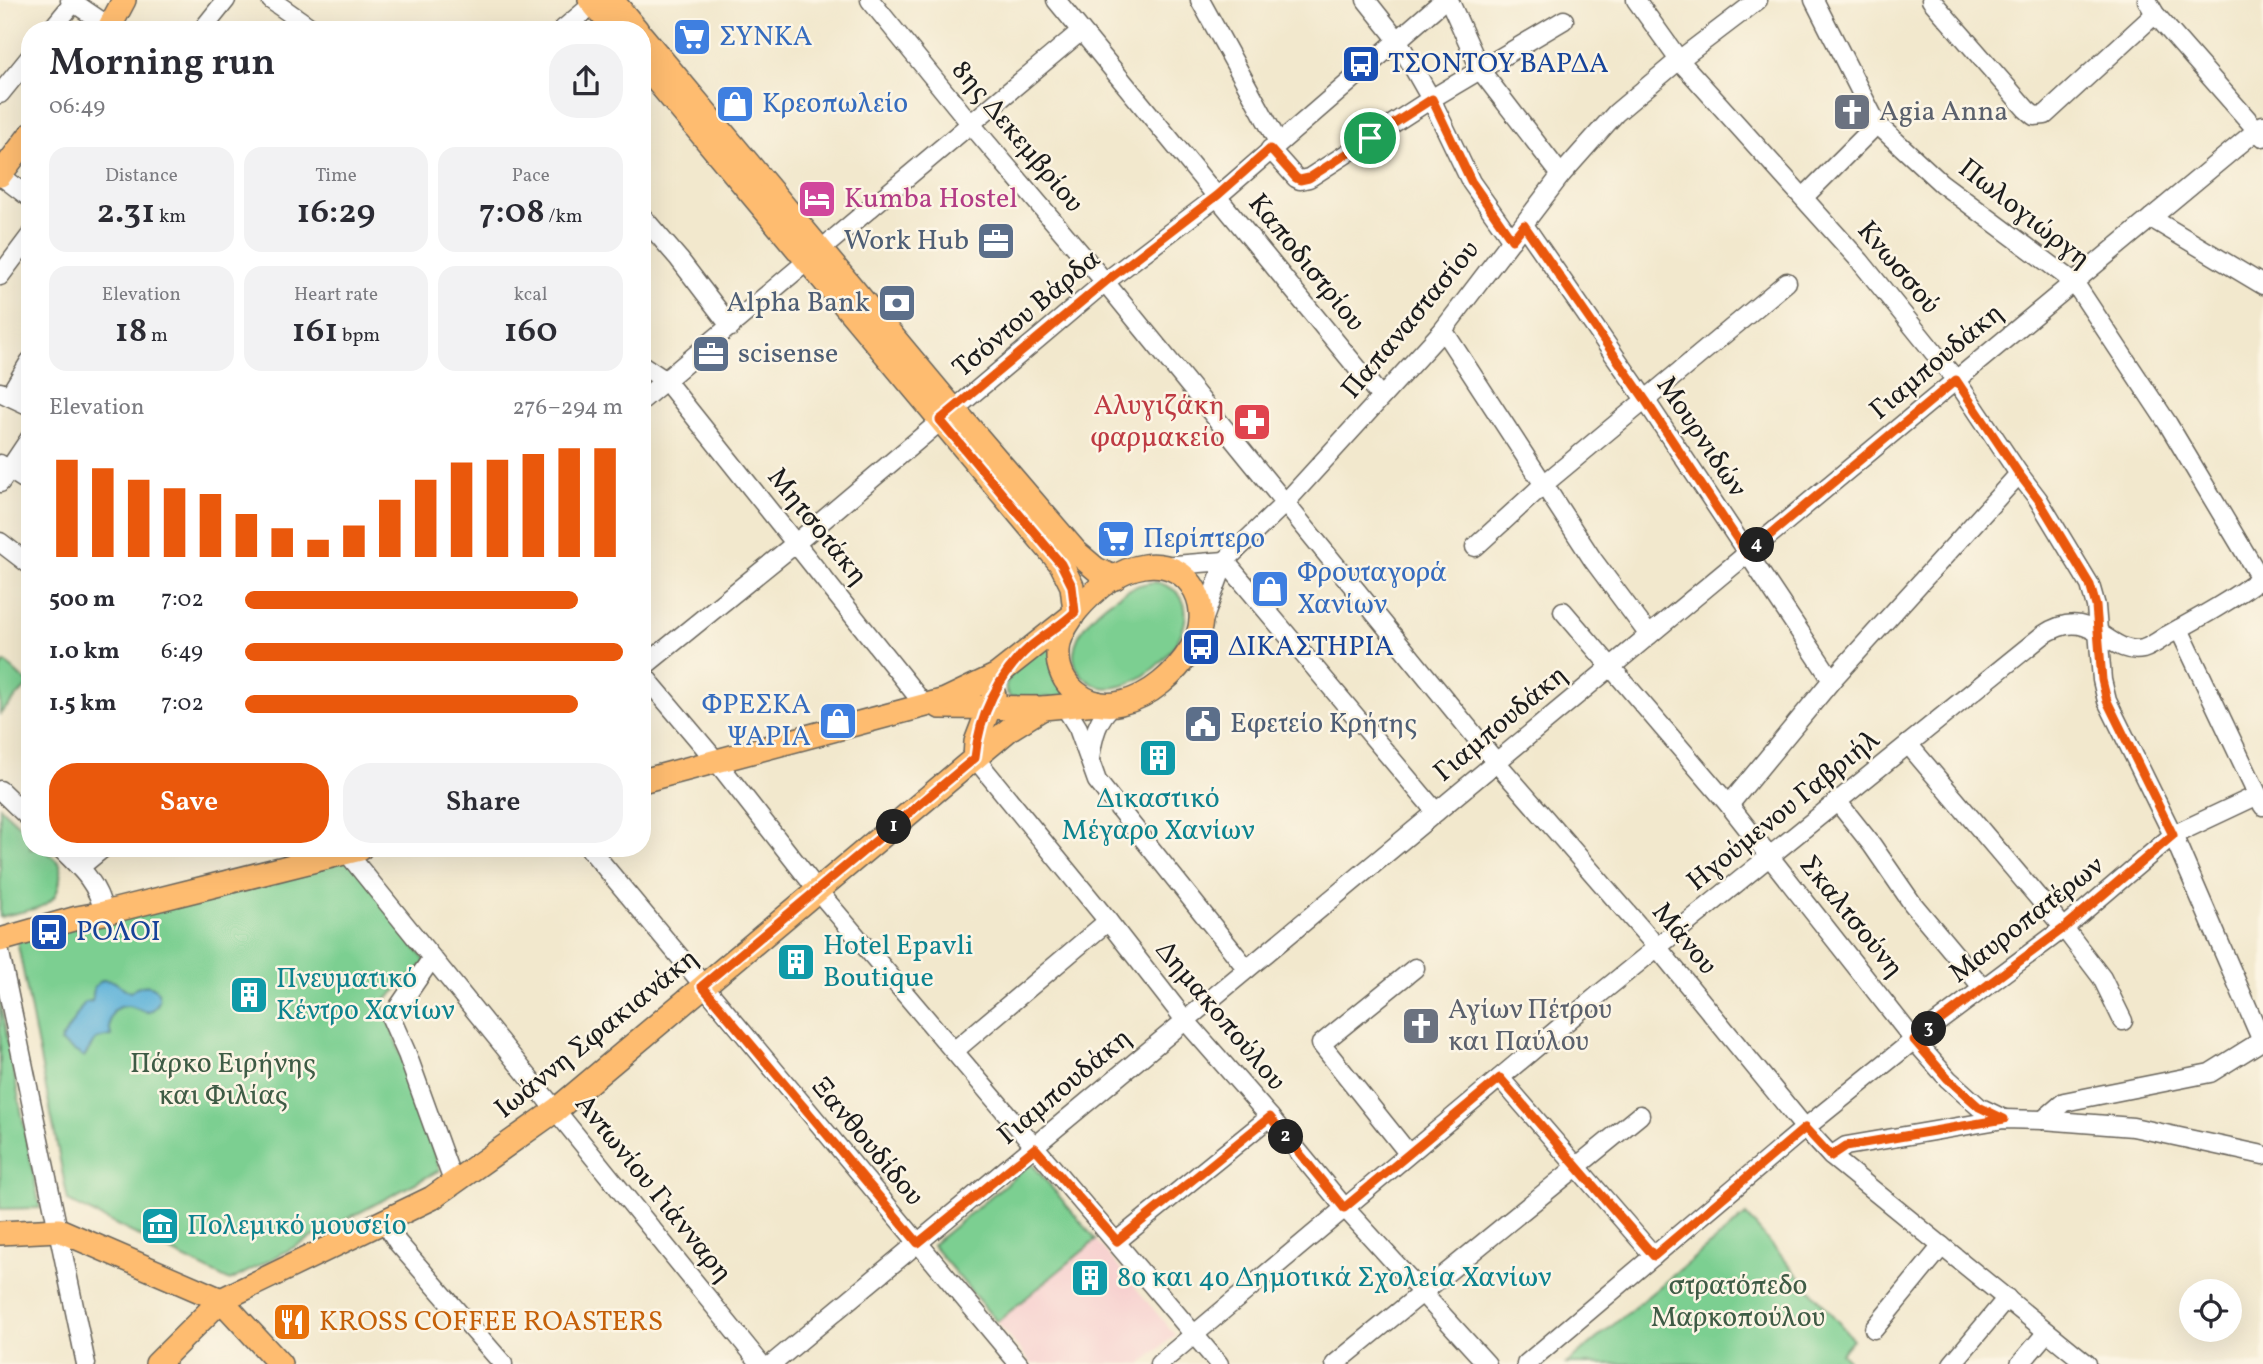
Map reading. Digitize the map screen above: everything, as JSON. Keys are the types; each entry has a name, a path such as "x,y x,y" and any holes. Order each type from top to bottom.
{"main road":[{"path":"115,21 124,0"},
{"path":"598,1 610,21"},
{"path":"598,1 625,21"},
{"path":"651,48 813,256"},
{"path":"651,73 813,256 946,414 1061,564 1069,577 1074,596 1074,614"},
{"path":"0,175 21,147"},
{"path":"946,414 1076,552 1096,569 1115,578"},
{"path":"926,707 1054,708 1121,704 1143,694 1171,674 1195,643 1203,621 1194,588 1178,573 1158,566 1137,568 1115,578 1092,594 1074,614 1060,637 1058,662 1068,684 1086,699 1106,704"},
{"path":"651,779 926,707 964,693 1011,665 1074,614"},
{"path":"975,758 976,742 988,708 1011,665"},
{"name":"Ιωάννη Σφακιανάκη","path":"157,1364 220,1300 432,1198 556,1110 1011,728 1054,708"},
{"path":"0,940 76,918 323,857"},
{"path":"0,1233 60,1230 220,1300 280,1364"}],"street":[{"path":"209,21 226,0"},
{"path":"271,0 301,21"},
{"name":"8ης Δεκεμβρίου","path":"870,0 1285,503"},
{"name":"Καποδιστρίου","path":"1056,0 1381,397"},
{"path":"1200,0 1274,145 1300,180 1309,178 1432,99 1564,20"},
{"path":"1366,0 1397,39 1432,99 1471,181 1512,240"},
{"path":"1447,0 1481,71 1561,175"},
{"name":"Τσόντου Βάρδα","path":"651,664 1105,282 1218,195 1397,39 1447,0"},
{"name":"Κνωσσού","path":"1636,0 1679,60 1860,261 1956,380 2038,499 2090,585 2096,606 2102,680 2107,701 2173,835 2262,1040"},
{"name":"Παπαναστασίου","path":"1203,621 1225,561 1285,503 1443,330 1561,175 1616,113 1679,60 1758,0"},
{"name":"Πωλογιώργη","path":"1815,0 1877,124 1941,183 2074,282 2168,424 2262,579"},
{"path":"1931,0 2034,116 2045,115 2151,7 2261,131"},
{"path":"58,21 72,1 100,21"},
{"path":"573,21 598,1"},
{"path":"651,393 1081,31"},
{"path":"0,94 21,68"},
{"path":"1804,197 1877,124"},
{"name":"Γιαμπουδάκη","path":"772,1364 2151,218 2261,131"},
{"path":"0,175 21,191"},
{"path":"2151,218 2263,285"},
{"name":"Μουρνιδών","path":"1524,225 1646,401 1832,680"},
{"path":"651,226 731,327"},
{"path":"0,276 21,248"},
{"path":"1475,547 1543,485 1787,282"},
{"path":"1443,330 1543,485 1648,635"},
{"name":"Μητσοτάκη","path":"651,371 666,381 926,707"},
{"path":"21,372 4,394 21,402"},
{"path":"21,449 3,472 21,479"},
{"path":"1729,805 1832,680 2019,474"},
{"name":"Μάνου","path":"1285,503 1496,762 1657,947 1831,1156 2087,1364"},
{"path":"0,542 21,558"},
{"path":"1158,566 1225,561 1436,812"},
{"name":"Ηγούμενου Γαβριήλ","path":"1159,1364 1657,947 2055,627 2070,624 2087,627 2122,646 2143,649 2262,579"},
{"name":"Σκαλτσούνη","path":"1563,611 1609,668 1729,805 1914,1040 1948,1079 1979,1107 2004,1119"},
{"path":"2179,629 2260,800"},
{"path":"651,682 818,891 1220,1364"},
{"path":"1089,762 1095,730 1104,715 1106,704"},
{"path":"1054,708 1078,728 1097,780 1247,970"},
{"path":"1908,744 2064,928 2102,978 2123,1021"},
{"name":"Δημακοπούλου","path":"975,758 1185,1020 1270,1117 1344,1208 1487,1364"},
{"path":"0,790 21,810"},
{"name":"Μαυροπατέρων","path":"1526,1364 1805,1128 1914,1040 2064,928 2173,835 2260,800"},
{"path":"1837,801 1872,845 1912,903 1983,988"},
{"path":"69,857 100,894 104,913"},
{"path":"80,867 92,857"},
{"name":"Αντωνίου Γιάνναρη","path":"355,857 432,958 761,1364"},
{"name":"Ξανθουδίδου","path":"597,857 1019,1364"},
{"path":"954,1051 1108,921"},
{"path":"0,953 86,1364"},
{"path":"432,958 391,1018 407,1054 454,1184"},
{"path":"1408,1153 1321,1044 1415,968"},
{"path":"2043,1120 2064,1102 2210,1073 2262,1040"},
{"path":"1500,1078 1575,1168 1654,1256"},
{"path":"1335,1364 1640,1115"},
{"path":"1117,1241 1270,1117"},
{"path":"1831,1156 1846,1146 2004,1119 2133,1127 2263,1155"},
{"path":"384,1221 398,1244 503,1364"},
{"path":"1874,1329 1942,1246"},
{"path":"1952,1364 2007,1298"},
{"path":"2020,1364 2047,1332"}],"shaded area":[{"path":"1096,1240 1175,1335 1141,1364 1032,1364 997,1322"}],"green space":[{"path":"1156,582 1178,593 1185,611 1182,631 1170,652 1152,670 1131,683 1109,688 1090,682 1077,668 1074,652 1079,636 1105,605 1140,585"},
{"path":"1050,639 1071,698 1010,697 1006,688 1012,674"},
{"path":"5,662 21,677 21,692 0,714 0,668"},
{"path":"0,807 21,827 21,857 53,857 60,864 60,879 53,899 36,908 0,917"},
{"name":"Πάρκο Ειρήνης και Φιλίας","path":"349,857 426,962 383,1003 440,1170 230,1281 68,1201 17,940"},
{"path":"0,1001 40,1208 0,1209"},
{"path":"1031,1163 1096,1240 997,1322 932,1245"},
{"name":"στρατόπεδο Μαρκοπούλου","path":"1746,1215 1853,1339 1841,1353 1852,1364 1566,1364"}],"water":[{"path":"102,980 113,981 130,992 146,985 152,987 157,990 159,1001 149,1012 130,1006 116,1009 110,1021 111,1036 96,1039 84,1057 60,1042 85,1002 92,1001 94,987"}],"place":[{"name":"ΣΥΝΚΑ","path":"692,37"},
{"name":"ΤΣΟΝΤΟΥ ΒΑΡΔΑ","path":"1361,64"},
{"name":"Κρεοπωλείο","path":"735,104"},
{"name":"Agia Anna","path":"1852,112"},
{"name":"Kumba Hostel","path":"817,199"},
{"name":"Work Hub","path":"996,241"},
{"name":"Alpha Bank","path":"897,303"},
{"name":"scisense","path":"711,354"},
{"name":"Αλυγιζάκη φαρμακείο","path":"1252,422"},
{"name":"Περίπτερο","path":"1116,539"},
{"name":"Φρουταγορά Χανίων","path":"1270,589"},
{"name":"ΔΙΚΑΣΤΗΡΙΑ","path":"1201,647"},
{"name":"ΦΡΕΣΚΑ ΨΑΡΙΑ","path":"838,721"},
{"name":"Εφετείο Κρήτης","path":"1203,724"},
{"name":"Δικαστικό Μέγαρο Χανίων","path":"1158,758"},
{"name":"ΡΟΛΟΙ","path":"49,932"},
{"name":"Hotel Epavli Boutique","path":"796,962"},
{"name":"Πνευματικό Κέντρο Χανίων","path":"249,995"},
{"name":"Αγίων Πέτρου και Παύλου","path":"1421,1026"},
{"name":"Πολεμικό μουσείο","path":"160,1226"},
{"name":"8ο και 4ο Δημοτικά Σχολεία Χανίων","path":"1090,1278"},
{"name":"KROSS COFFEE ROASTERS","path":"292,1322"}],"route":[{"path":"1432,99 1471,181 1512,240 1524,225 1646,401 1747,554 1956,380 2038,499 2090,585 2096,606 2098,650 2107,701 2173,835 2064,928 1914,1040 1948,1079 1979,1107 2004,1119 1846,1146 1831,1156 1805,1128 1654,1256 1575,1168 1500,1078 1344,1208 1270,1117 1117,1241 1035,1148 918,1243 702,986 975,758 976,742 988,708 1011,665 1075,612 1072,586 1061,564 940,420 1105,282 1218,195 1270,149 1300,180 1309,178 1370,138 1432,99"}]}
